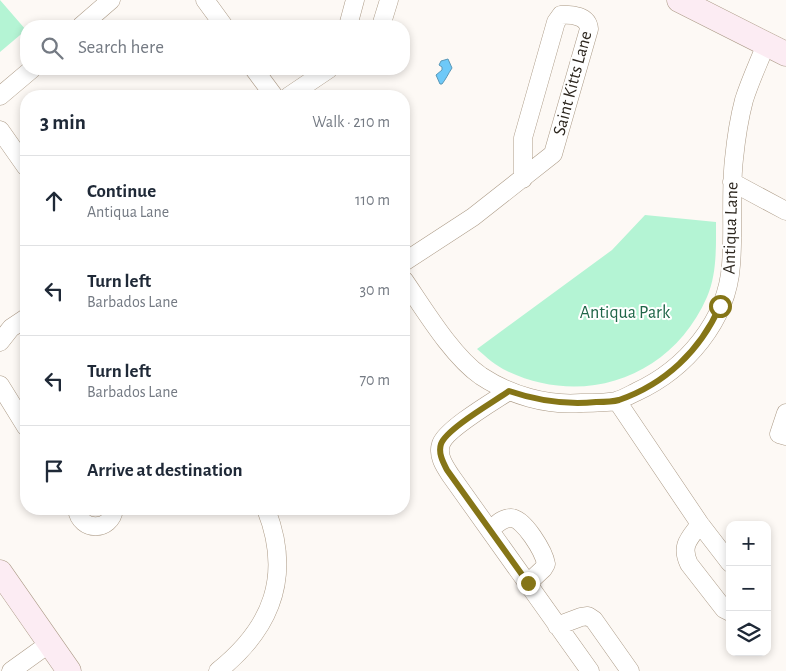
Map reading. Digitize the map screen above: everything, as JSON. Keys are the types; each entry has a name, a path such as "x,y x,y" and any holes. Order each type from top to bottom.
{"street":[{"path":"88,20 111,0"},
{"path":"205,0 220,20"},
{"path":"350,20 356,0"},
{"path":"383,20 389,0"},
{"path":"679,0 776,49"},
{"name":"Saint Kitts Lane","path":"410,258 473,217 523,178 553,154 589,29 585,19 569,14 561,15 556,22 523,138 523,178"},
{"name":"Antiqua Lane","path":"410,289 439,332 481,376 509,391 528,398 553,403 579,404 617,401 664,377 688,357 712,324 726,292 731,266 732,182 738,126 744,101 776,49"},
{"path":"0,96 25,75"},
{"path":"258,75 270,90"},
{"path":"298,90 320,75"},
{"path":"0,130 20,158"},
{"path":"732,182 786,211"},
{"path":"0,342 11,328 20,322"},
{"path":"0,385 20,418"},
{"path":"509,391 456,427 441,444 441,459 590,671"},
{"path":"617,401 700,524 726,558"},
{"path":"786,413 779,434 786,436"},
{"path":"79,515 84,523 95,527 101,526 110,520 112,515"},
{"path":"218,671 232,660 248,643 264,619 273,598 278,573 277,545 268,515"},
{"path":"490,530 507,518 516,519 524,525 543,553 546,564 528,583"},
{"path":"700,524 686,544 685,556 724,610 727,611"},
{"path":"0,572 69,671"},
{"path":"558,626 588,616 594,620 630,671"},
{"path":"11,671 50,644"}],"green space":[{"path":"0,0 20,23 20,35 0,52"},
{"name":"Antiqua Park","path":"645,215 716,222 713,279 707,297 692,325 672,348 649,365 623,378 595,385 566,386 537,382 507,371 477,349 612,250"}],"water":[{"path":"448,59 452,68 442,84 440,84 436,75 442,70 442,67 439,65 441,61"}],"route":[{"path":"528,583 447,470 440,453 441,444 445,438 456,427 509,391 528,398 553,403 579,404 617,401 664,377 688,357 712,324 720,306"}]}
